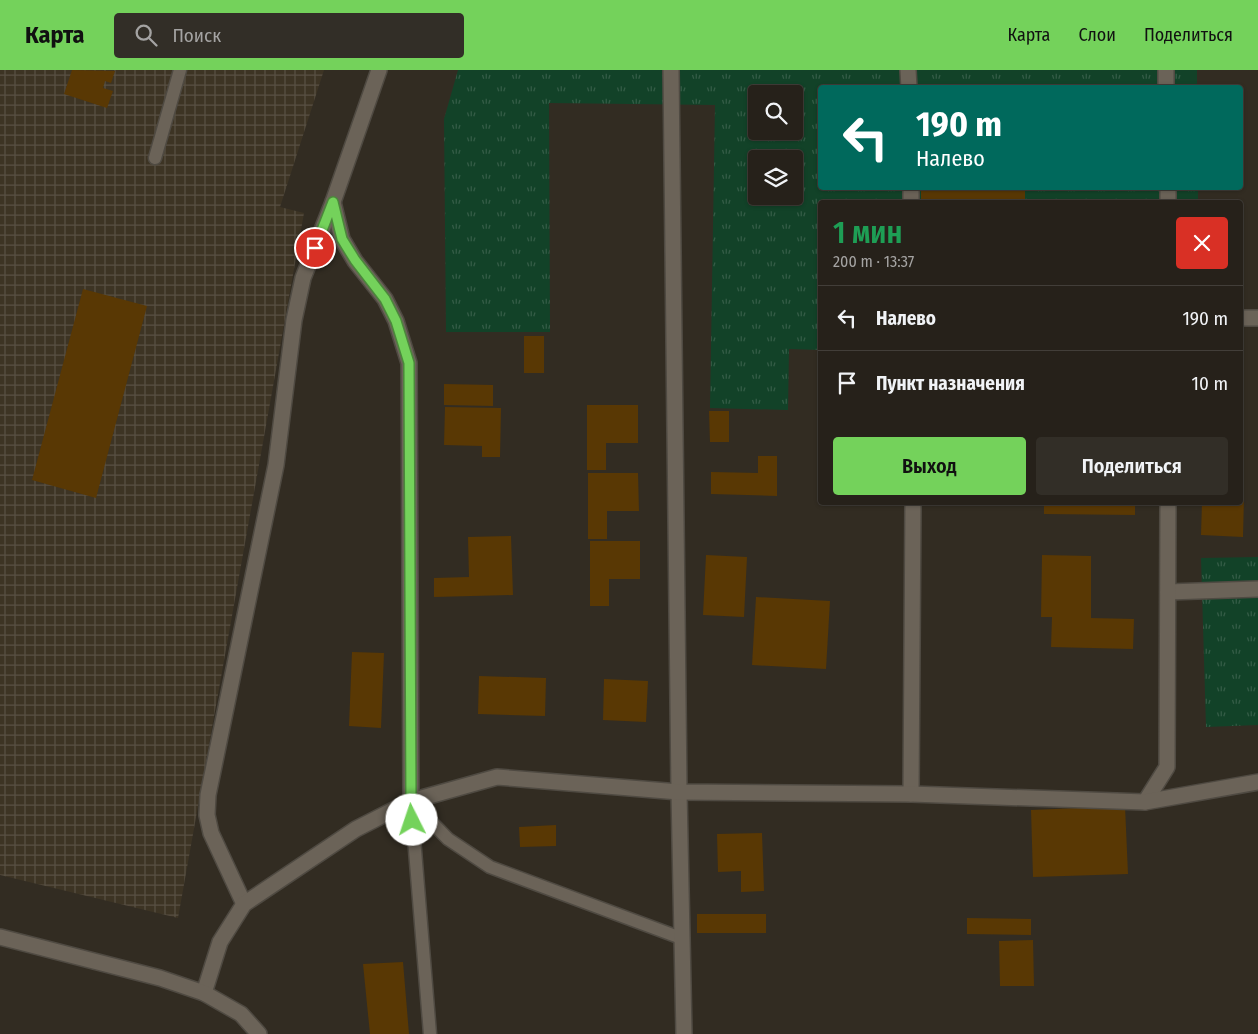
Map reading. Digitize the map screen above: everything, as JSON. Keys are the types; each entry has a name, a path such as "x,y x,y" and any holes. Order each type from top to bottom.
{"street":[{"path":"244,904 211,833 207,815 208,795 276,465 294,320 303,278 333,202 379,70"},
{"path":"671,70 678,792 684,1034"},
{"path":"908,70 909,85"},
{"path":"1166,70 1166,85"},
{"path":"333,202 342,239 355,260 385,299 396,321 409,363 411,801"},
{"path":"1243,318 1258,318"},
{"path":"911,794 913,505"},
{"path":"1145,802 1167,767 1168,505"},
{"path":"1168,592 1258,589"},
{"path":"204,993 220,942 244,904 356,829 411,801 497,777 678,792 911,794 1145,802 1258,782"},
{"path":"0,937 160,978 204,993 241,1014 259,1034"}],"lane":[{"path":"155,158 180,70"},
{"path":"411,801 448,839 490,866 681,938"},
{"path":"411,801 430,1034"}],"shaded area":[{"path":"0,70 324,70 280,207 304,213 178,918 0,875"}],"green space":[{"path":"458,70 1197,70 1197,85 818,85 818,190 1198,190 1198,200 818,200 818,350 789,349 788,410 710,408 715,105 549,103 550,332 446,332 444,119"},
{"path":"1258,557 1258,725 1206,727 1201,558"}],"building":[{"path":"72,70 115,71 111,83 105,81 103,88 113,91 107,108 64,94"},
{"path":"921,190 1025,190 1025,200 921,200"},
{"path":"83,289 147,306 96,498 32,480"},
{"path":"524,336 544,336 544,373 524,373"},
{"path":"444,384 493,385 493,406 444,405"},
{"path":"587,405 638,405 638,443 606,443 606,470 587,470"},
{"path":"445,407 501,408 500,457 482,457 482,446 444,445"},
{"path":"709,411 729,411 729,442 710,442"},
{"path":"758,456 777,456 777,496 711,494 711,472 758,473"},
{"path":"588,473 638,473 639,511 607,511 607,539 588,539"},
{"path":"1244,497 1243,537 1201,535 1202,505 1243,505"},
{"path":"1044,505 1135,505 1135,515 1044,514"},
{"path":"511,536 513,595 434,597 434,578 469,577 468,537"},
{"path":"590,541 640,541 640,579 609,579 609,606 590,606"},
{"path":"706,555 747,557 744,617 703,615"},
{"path":"1042,555 1091,556 1091,618 1134,619 1133,649 1051,647 1052,617 1041,617"},
{"path":"756,597 830,601 826,669 752,665"},
{"path":"352,652 384,653 381,728 349,726"},
{"path":"479,676 546,678 545,716 478,714"},
{"path":"604,679 648,681 646,722 603,720"},
{"path":"1125,806 1128,874 1033,877 1031,810"},
{"path":"556,825 556,846 520,847 519,827"},
{"path":"762,833 764,891 741,892 741,871 718,872 717,834"},
{"path":"697,914 766,914 766,933 697,933"},
{"path":"967,918 1031,919 1031,935 967,934"},
{"path":"1033,940 1034,986 1000,986 999,941"},
{"path":"403,962 409,1034 370,1034 363,964"}],"route":[{"path":"315,248 333,202 342,239 355,260 385,299 396,321 409,363 412,820"}]}
